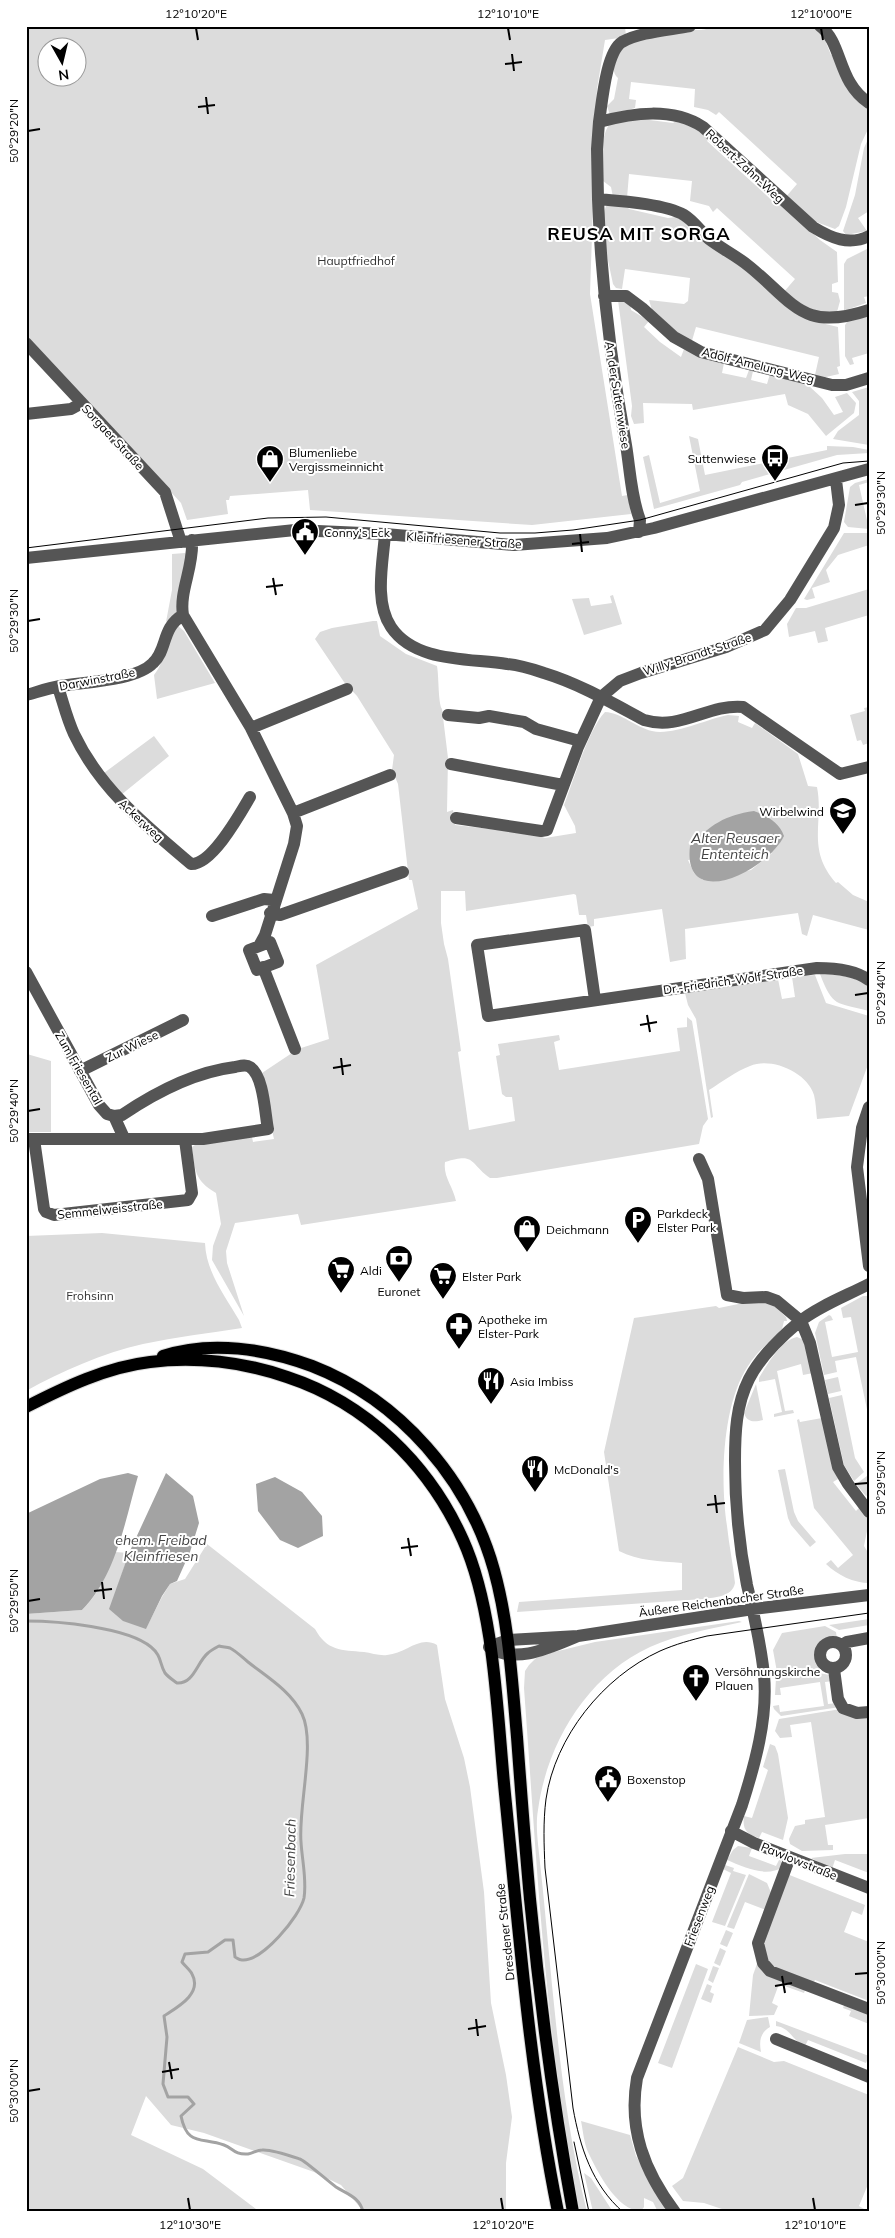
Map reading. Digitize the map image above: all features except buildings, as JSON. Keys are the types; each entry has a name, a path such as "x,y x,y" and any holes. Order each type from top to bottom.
{"main road":[{"path":"26,1406 101,1374 150,1362 186,1350 230,1348 273,1354 328,1372 351,1384 383,1406 413,1432 440,1463 466,1502 483,1537 494,1570 508,1640 531,1902 545,2030 561,2146 573,2212"},
{"path":"150,1362 211,1361 242,1365 272,1372 299,1380 332,1396 351,1407 382,1430 420,1469 451,1516 474,1571 489,1647"},
{"name":"Dresdener Straße","path":"489,1647 530,2039 545,2147 558,2212"}],"street":[{"path":"690,26 632,38 616,47 605,84 599,122 597,149 598,199 624,201 678,212 687,217 709,238 750,266 789,304 814,316 840,318 869,310"},
{"path":"820,26 828,32 847,80 854,90 869,103"},
{"name":"Robert-Zahn-Weg","path":"599,122 623,115 647,113 682,116 703,127 813,227 828,236 850,241 869,236"},
{"name":"An der Suttenwiese","path":"598,199 600,257 604,296 616,388 640,520 639,532"},
{"name":"Adolf-Amelung-Weg","path":"604,296 626,296 674,337 701,352 832,385 846,385 869,378"},
{"name":"Sorgaer Straße","path":"26,343 165,492 186,541"},
{"path":"26,414 71,409 82,403"},
{"name":"Kleinfriesener Straße","path":"26,558 295,530 385,534 514,545 607,538 639,532 836,480 869,469"},
{"name":"Willy-Brandt-Straße","path":"456,818 540,831 547,830 580,741 601,697 620,681 726,647 765,630 790,600 834,528 839,505 836,480"},
{"path":"385,534 382,604 384,615 390,626 403,640 441,656 510,664 532,670 574,684 644,720 663,724 725,707 743,707 840,774 869,767"},
{"path":"186,541 193,556 184,594 183,615 186,624 251,728 293,813 297,826 294,844 274,900 265,934 259,946 270,942 278,962 263,967 295,1049"},
{"name":"Darwinstraße","path":"26,695 58,686 123,676 145,669 154,663 171,625 183,615"},
{"name":"Ackerweg","path":"58,686 74,735 85,756 103,781 135,817 191,864 199,864 214,850 235,823 250,797"},
{"path":"251,728 347,689"},
{"path":"448,715 479,718 489,716 524,722 536,729 580,741"},
{"path":"451,764 563,786"},
{"path":"293,813 390,775"},
{"path":"270,913 280,915 402,872"},
{"path":"212,916 264,899 274,900"},
{"name":"Dr.-Friedrich-Wolf-Straße","path":"595,1000 585,930 478,945 488,1016 817,968 833,968 847,971 869,980"},
{"name":"Zum Friesental","path":"26,972 99,1105 107,1114 114,1116 124,1138"},
{"name":"Zur Wiese","path":"80,1071 183,1020"},
{"path":"114,1116 122,1115 193,1077 211,1071 244,1066 250,1067 258,1078 268,1130 203,1139 124,1138"},
{"path":"869,1107 862,1128 858,1167 859,1196 869,1266"},
{"name":"Semmelweisstraße","path":"124,1138 30,1139 46,1212 54,1215 188,1200 192,1193 185,1140"},
{"path":"699,1158 708,1179 727,1295 743,1298 766,1296 777,1301 801,1321 810,1342 838,1467 869,1512"},
{"name":"Friesenweg","path":"676,2212 659,2191 647,2164 635,2122 633,2101 637,2078 751,1777 763,1711 764,1675 746,1580 737,1510 735,1428 742,1398 750,1379 781,1338 801,1321 869,1284"},
{"name":"Äußere Reichenbacher Straße","path":"489,1647 508,1640 578,1636 753,1609 869,1595"},
{"name":"Äußere Reichenbacher Straße","path":"510,1656 534,1652 578,1636"},
{"path":"842,1645 846,1642 869,1638"},
{"path":"832,1642 842,1645 846,1649 846,1659 840,1667 834,1669 829,1668 822,1662 820,1652 823,1647 832,1642"},
{"path":"489,1647 510,1656"},
{"path":"834,1669 838,1700 843,1708 857,1713 869,1712"},
{"name":"Pawlowstraße","path":"731,1831 790,1857 869,1888"},
{"path":"790,1857 760,1936 759,1953 763,1963 770,1971 869,2009"},
{"path":"776,2039 869,2077"}],"green space":[{"name":"Hauptfriedhof","path":"26,26 625,26 626,37 605,40 597,89 590,294 622,496 628,495 631,514 532,525 310,510 308,490 230,496 229,500 226,500 228,514 187,520 181,503 26,335"},
{"path":"711,26 816,26 825,40 831,55 835,55 869,106 869,127 861,144 846,207 839,226 835,229 811,220 785,198 797,184 719,112 716,115 708,110 694,107 695,89 631,82 629,99 636,100 635,108 610,115 607,106 614,99 618,78 615,74 614,65 626,42 693,29 703,30"},
{"path":"634,118 689,123 709,138 707,141 777,205 782,204 820,240 837,252 838,282 832,284 832,292 838,293 840,301 837,312 817,313 783,293 795,279 717,208 713,212 709,206 690,201 692,181 629,174 627,198 613,197 611,187 603,181 602,151 604,136 610,123"},
{"path":"869,137 869,211 858,218 867,231 846,235 843,231 855,195 864,148"},
{"path":"625,204 629,209 668,218 676,217 683,221 696,237 715,247 813,321 838,327 840,366 837,367 839,374 826,377 826,379 815,375 819,357 696,327 691,344 652,310 649,300 684,304 688,301 690,278 625,269 622,289 616,288 613,284 607,255 603,224 606,206"},
{"path":"869,248 869,296 864,297 866,303 849,309 849,312 844,313 844,264 847,259"},
{"path":"618,300 630,302 631,310 649,321 644,327 660,342 681,357 684,349 724,363 722,373 746,378 749,370 753,371 751,380 767,384 770,374 809,386 822,398 834,415 843,412 835,397 847,393 856,403 854,413 826,436 808,414 788,405 785,394 693,410 692,404 643,403 644,423 634,424 631,416 632,406"},
{"path":"869,313 869,353 852,358 854,364 850,365 845,356 845,325 848,321"},
{"path":"869,387 869,445 833,439 838,431 859,415 859,401 852,392"},
{"path":"689,436 698,439 705,475 827,450 827,446 853,447 869,450 869,453 837,455 654,509 643,457 649,455 660,503 700,491"},
{"path":"869,479 869,482 859,485 869,529 848,527 844,522 850,487 855,483"},
{"path":"844,533 869,533 869,545 838,555 826,570 830,582 812,588 815,598 804,599"},
{"path":"185,553 187,556 178,608 176,614 166,622 172,590 172,554"},
{"path":"869,589 869,615 825,628 828,641 818,643 815,631 789,637 787,624 796,608 806,608"},
{"path":"613,595 622,624 584,635 572,599 589,598 591,606 612,603 610,596"},
{"path":"377,621 380,636 406,654 437,666 448,758 447,812 453,810 455,825 533,834 545,838 576,833 575,826 564,805 587,742 605,712 617,715 646,729 660,732 679,729 728,715 739,716 738,722 752,728 755,723 798,754 808,786 817,787 819,800 818,836 821,859 836,883 838,882 853,895 869,902 869,930 813,915 807,936 802,934 798,913 685,929 686,959 670,962 662,909 594,919 594,926 588,927 586,915 579,915 576,895 574,894 466,911 465,891 441,891 441,923 461,1051 458,1052 469,1130 515,1121 512,1097 506,1097 502,1094 496,1056 500,1055 498,1044 559,1035 560,1040 554,1042 559,1070 680,1051 677,1028 687,1027 687,1017 692,1021 708,1119 703,1126 699,1144 497,1178 490,1178 467,1159 455,1159 445,1162 445,1167 456,1201 301,1225 298,1214 235,1223 226,1251 227,1263 244,1316 212,1260 213,1246 221,1224 216,1193 203,1184 197,1174 192,1147 198,1143 252,1137 253,1142 274,1139 259,1075 298,1049 329,1039 316,965 418,909 412,880 409,880 398,784 392,770 394,755 357,696 344,682 315,639 320,632 332,628","holes":["772,853 751,870 703,880 694,873 688,860"]},
{"path":"178,626 184,631 215,683 157,699 154,675 161,663 166,644 172,632"},
{"path":"869,707 869,743 863,745 861,740 857,741 850,715 865,711 864,708"},
{"path":"154,736 169,756 121,795 104,773"},
{"path":"820,974 846,976 858,980 869,987 869,1011 837,1002 828,993"},
{"path":"815,975 826,1003 869,1016 869,1062 849,1116 817,1119 814,1095 804,1080 787,1068 778,1065 758,1064 745,1068 709,1090 713,1117 711,1118 696,1019 688,1005 685,993 778,979 782,999 795,997 792,977"},
{"path":"27,1054 51,1061 51,1132 26,1132"},
{"name":"Frohsinn","path":"102,1233 205,1243 206,1254 213,1274 242,1328 168,1339 113,1352 54,1376 26,1391 26,1236"},
{"path":"863,1296 869,1296 869,1419 856,1357 835,1361 837,1372 824,1375 815,1333 819,1322 829,1315 833,1320 825,1322 832,1357 858,1352 851,1317 843,1318 841,1308"},
{"path":"748,1302 771,1303 786,1317 787,1321 784,1321 782,1329 748,1366 739,1382 728,1422 725,1444 724,1488 735,1583 731,1591 723,1596 703,1599 517,1612 519,1602 682,1590 682,1563 641,1559 619,1551 604,1452 634,1318 716,1306 719,1308"},
{"path":"797,1337 804,1340 813,1373 803,1375 801,1364 777,1371 785,1411 793,1410 794,1413 774,1417 774,1414 782,1412 775,1379 759,1382 759,1378 780,1348 791,1339"},
{"path":"838,1377 841,1391 828,1394 825,1380"},
{"path":"756,1384 763,1420 754,1421 747,1419 744,1413"},
{"path":"842,1395 855,1458 864,1472 854,1481 844,1465 829,1398"},
{"path":"822,1418 838,1479 833,1482 856,1511 860,1507 869,1521 864,1546 869,1554 869,1583 846,1578 826,1564 831,1560 838,1568 853,1555 814,1508 797,1420 799,1419 800,1422"},
{"path":"785,1469 794,1512 798,1521 816,1542 810,1547 791,1525 788,1518 778,1470"},
{"path":"867,1476 869,1478 869,1494 866,1496 856,1484"},
{"path":"207,1544 315,1629 324,1642 335,1648 384,1655 394,1654 424,1642 437,1645 445,1699 464,1758 470,1787 484,1892 491,2003 506,2075 512,2117 506,2163 506,2212 364,2212 341,2185 314,2172 204,2133 171,2125 146,2096 131,2135 203,2169 260,2212 26,2212 26,1614 82,1610 98,1590 106,1576 115,1552 129,1553 110,1609 146,1628 170,1584 185,1579"},
{"path":"869,1619 869,1625 839,1630 829,1625"},
{"path":"742,1622 661,1642 627,1660 607,1675 574,1714 550,1760 543,1785 537,1814 538,1840 562,2075 577,2167 587,2212 580,2212 558,2082 550,2017 533,1820 524,1688 525,1671 536,1658 595,1642"},
{"path":"825,1626 836,1632 837,1639 822,1644 817,1650 817,1659 822,1669 777,1672 773,1650 782,1633"},
{"path":"819,1673 830,1675 833,1681 825,1682 828,1704 838,1703 840,1707 781,1716 774,1709 773,1706 779,1705 780,1712 824,1706 820,1682 780,1688 781,1695 775,1695 776,1678 780,1675"},
{"path":"841,1709 869,1716 869,1818 825,1825 828,1845 833,1845 833,1850 802,1851 790,1844 789,1839 795,1826 805,1824 805,1820 825,1817 811,1722 790,1725 792,1737 780,1738 775,1731 779,1719"},
{"path":"770,1744 775,1746 778,1754 788,1818 783,1840 762,1832 759,1838 748,1833 744,1825 744,1816 752,1818 768,1770 763,1767"},
{"path":"738,1846 752,1848 749,1856 776,1866 780,1858 783,1867 769,1872 748,1868 727,1860"},
{"path":"845,1854 869,1854 869,1873 835,1860 832,1869 811,1858"},
{"path":"725,1865 734,1868 733,1871 746,1875 725,1926 712,1922 731,1873 723,1869"},
{"path":"749,1874 767,1883 772,1895 766,1910 745,1902 734,1929 727,1927"},
{"path":"787,1874 865,1905 862,1915 852,1911 844,1932 869,1942 869,2001 815,1980 813,1984 766,1963 763,1938"},
{"path":"726,1930 733,1933 727,1947 720,1944"},
{"path":"720,1948 726,1951 720,1966 714,1963"},
{"path":"758,1961 806,1987 804,1993 779,1984 772,2003 778,2006 774,2015 749,2016 753,1975"},
{"path":"696,1964 708,1969 672,2068 658,2063"},
{"path":"713,1966 719,1968 713,1983 708,1980"},
{"path":"707,1984 712,1986 710,1992 714,1994 711,2003 701,1999"},
{"path":"845,2003 869,2012 869,2024 849,2016 851,2011 843,2008"},
{"path":"768,2017 770,2027 761,2038 761,2052 739,2043 747,2020"},
{"path":"776,2021 869,2056 866,2063 808,2040 805,2046 800,2044 785,2029 776,2026"},
{"path":"738,2047 774,2062 784,2061 869,2095 869,2182 859,2206 869,2212 731,2212 704,2203 683,2201 672,2186 683,2178"},
{"path":"581,2121 630,2135 636,2156 669,2212 658,2212 653,2202 644,2198 644,2207 641,2211 632,2209 616,2197 602,2179 588,2152"},
{"path":"584,2173 591,2178 613,2212 593,2212"}],"water":[{"name":"Alter Reusaer Ententeich","path":"754,811 772,820 782,831 784,836 775,849 761,862 745,872 728,879 712,882 699,878 691,866 690,846 704,832 726,818"},
{"path":"128,1473 138,1476 124,1529 111,1565 94,1596 82,1610 26,1614 26,1514 100,1479"},
{"name":"ehem. Freibad Kleinfriesen","path":"166,1473 193,1496 199,1523 190,1552 177,1581 170,1584 162,1596 146,1629 123,1621 109,1609 129,1553"},
{"path":"275,1477 302,1492 322,1516 323,1536 298,1548 280,1540 258,1511 256,1484"}],"waterway":[{"name":"Friesenbach","path":"26,1621 91,1626 126,1634 140,1640 155,1650 165,1673 177,1683 187,1680 204,1657 212,1650 219,1646 230,1648 285,1691 302,1714 306,1726 307,1758 301,1828 305,1891 301,1906 279,1936 260,1954 250,1959 241,1960 235,1957 233,1940 225,1940 208,1952 185,1954 182,1962 192,1974 194,1988 187,2000 164,2016 167,2037 163,2084 168,2097 188,2097 194,2104 181,2116 184,2126 191,2136 196,2139 227,2146 240,2153 248,2154 258,2150 266,2150 300,2159 336,2187 356,2199 363,2212"}],"tram line":[{"path":"26,548 268,518 326,517 500,533 573,530 640,520 843,463 869,461"},
{"path":"623,2212 595,2178 579,2137 573,2108 545,1868 544,1825 546,1799 551,1776 560,1753 585,1711 601,1693 619,1676 639,1662 660,1651 707,1636 869,1613"},
{"path":"574,2142 589,2212"}],"place":[{"name":"Suttenwiese","path":"775,482"},
{"name":"Blumenliebe Vergissmeinnicht","path":"270,483"},
{"name":"Conny's Eck","path":"305,556"},
{"name":"Wirbelwind","path":"843,835"},
{"name":"Parkdeck Elster Park","path":"638,1244"},
{"name":"Deichmann","path":"527,1253"},
{"name":"Euronet","path":"399,1283"},
{"name":"Aldi","path":"341,1294"},
{"name":"Elster Park","path":"443,1300"},
{"name":"Apotheke im Elster-Park","path":"459,1350"},
{"name":"Asia Imbiss","path":"491,1405"},
{"name":"McDonald's","path":"535,1493"},
{"name":"Versöhnungskirche Plauen","path":"696,1702"},
{"name":"Boxenstop","path":"608,1803"}],"district":[{"name":"REUSA MIT SORGA","path":"639,233"}]}
